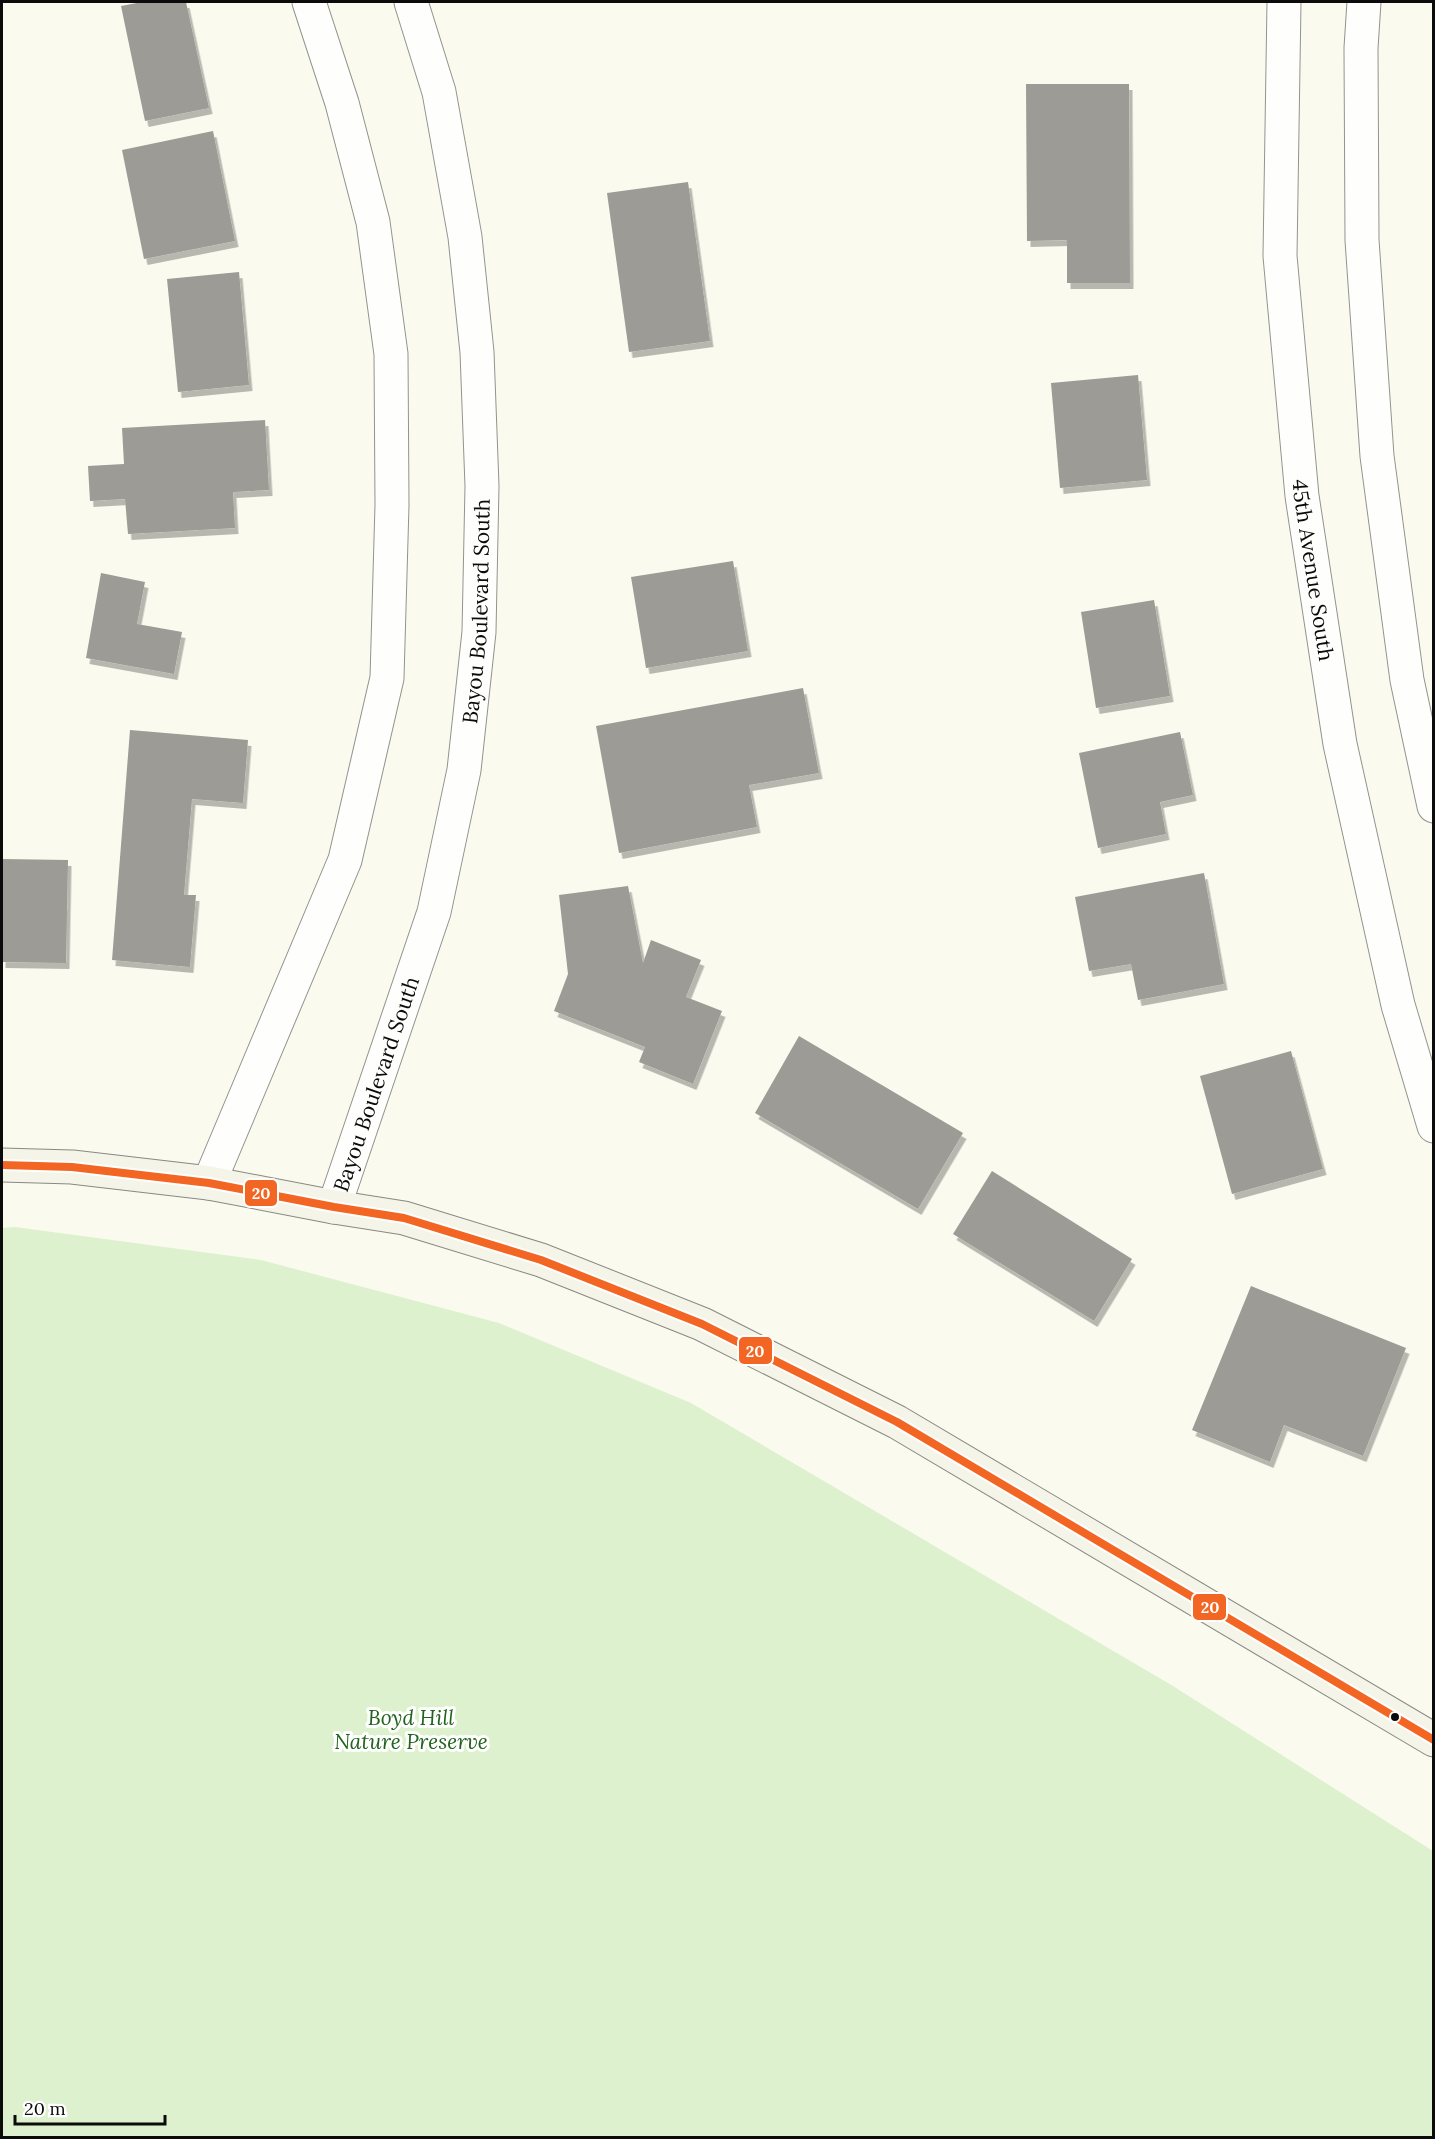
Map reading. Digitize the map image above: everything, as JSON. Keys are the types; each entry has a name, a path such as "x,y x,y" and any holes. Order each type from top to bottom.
{"main road":[{"path":"2,1165 72,1167 209,1183 334,1208 404,1218 542,1260 702,1324 897,1422 1434,1740"}],"street":[{"path":"209,1183 345,860 387,678 392,505 391,354 373,222 342,103 309,2"},
{"name":"Bayou Boulevard South","path":"334,1208 434,912 464,770 479,632 482,486 477,352 465,237 439,92 411,2"},
{"name":"45th Avenue South","path":"1284,2 1281,256 1302,496 1340,744 1398,1005 1434,1126"},
{"path":"1364,2 1361,48 1362,240 1377,456 1407,680 1434,806"}],"green space":[{"name":"Boyd Hill Nature Preserve","path":"15,1227 261,1260 499,1323 691,1403 1173,1686 1433,1851 1433,2137 2,2137 2,1228"}],"building":[{"path":"142,2 186,2 209,108 145,121 121,6"},
{"path":"1026,84 1129,84 1130,283 1067,283 1067,240 1027,241"},
{"path":"213,131 235,241 144,259 122,150"},
{"path":"688,182 710,341 629,352 607,193"},
{"path":"239,272 249,385 178,392 167,279"},
{"path":"1138,375 1147,480 1060,488 1051,383"},
{"path":"265,420 269,490 233,492 235,528 128,534 125,499 90,501 88,466 124,464 122,428"},
{"path":"733,561 748,651 646,668 631,577"},
{"path":"101,573 145,582 137,624 182,632 174,674 86,658"},
{"path":"1154,600 1170,696 1096,708 1081,612"},
{"path":"803,688 819,773 749,785 757,827 619,853 596,726"},
{"path":"130,730 248,740 243,803 192,799 184,895 196,895 190,967 112,960"},
{"path":"1180,732 1193,795 1160,802 1166,834 1098,848 1079,753"},
{"path":"2,859 68,860 66,963 2,962"},
{"path":"1204,873 1224,984 1138,1000 1131,964 1089,971 1075,897"},
{"path":"628,886 643,963 651,940 701,960 686,997 722,1011 693,1084 639,1062 645,1047 554,1011 568,974 559,895"},
{"path":"799,1036 963,1133 918,1209 755,1113"},
{"path":"1291,1051 1323,1169 1232,1194 1200,1076"},
{"path":"992,1171 1132,1259 1094,1321 953,1234"},
{"path":"1251,1286 1406,1348 1363,1456 1284,1425 1270,1462 1192,1430"}],"transit line":[{"name":"20","path":"2,1165 72,1167 209,1183 404,1218 541,1260 702,1324 897,1422 1434,1740"}]}
